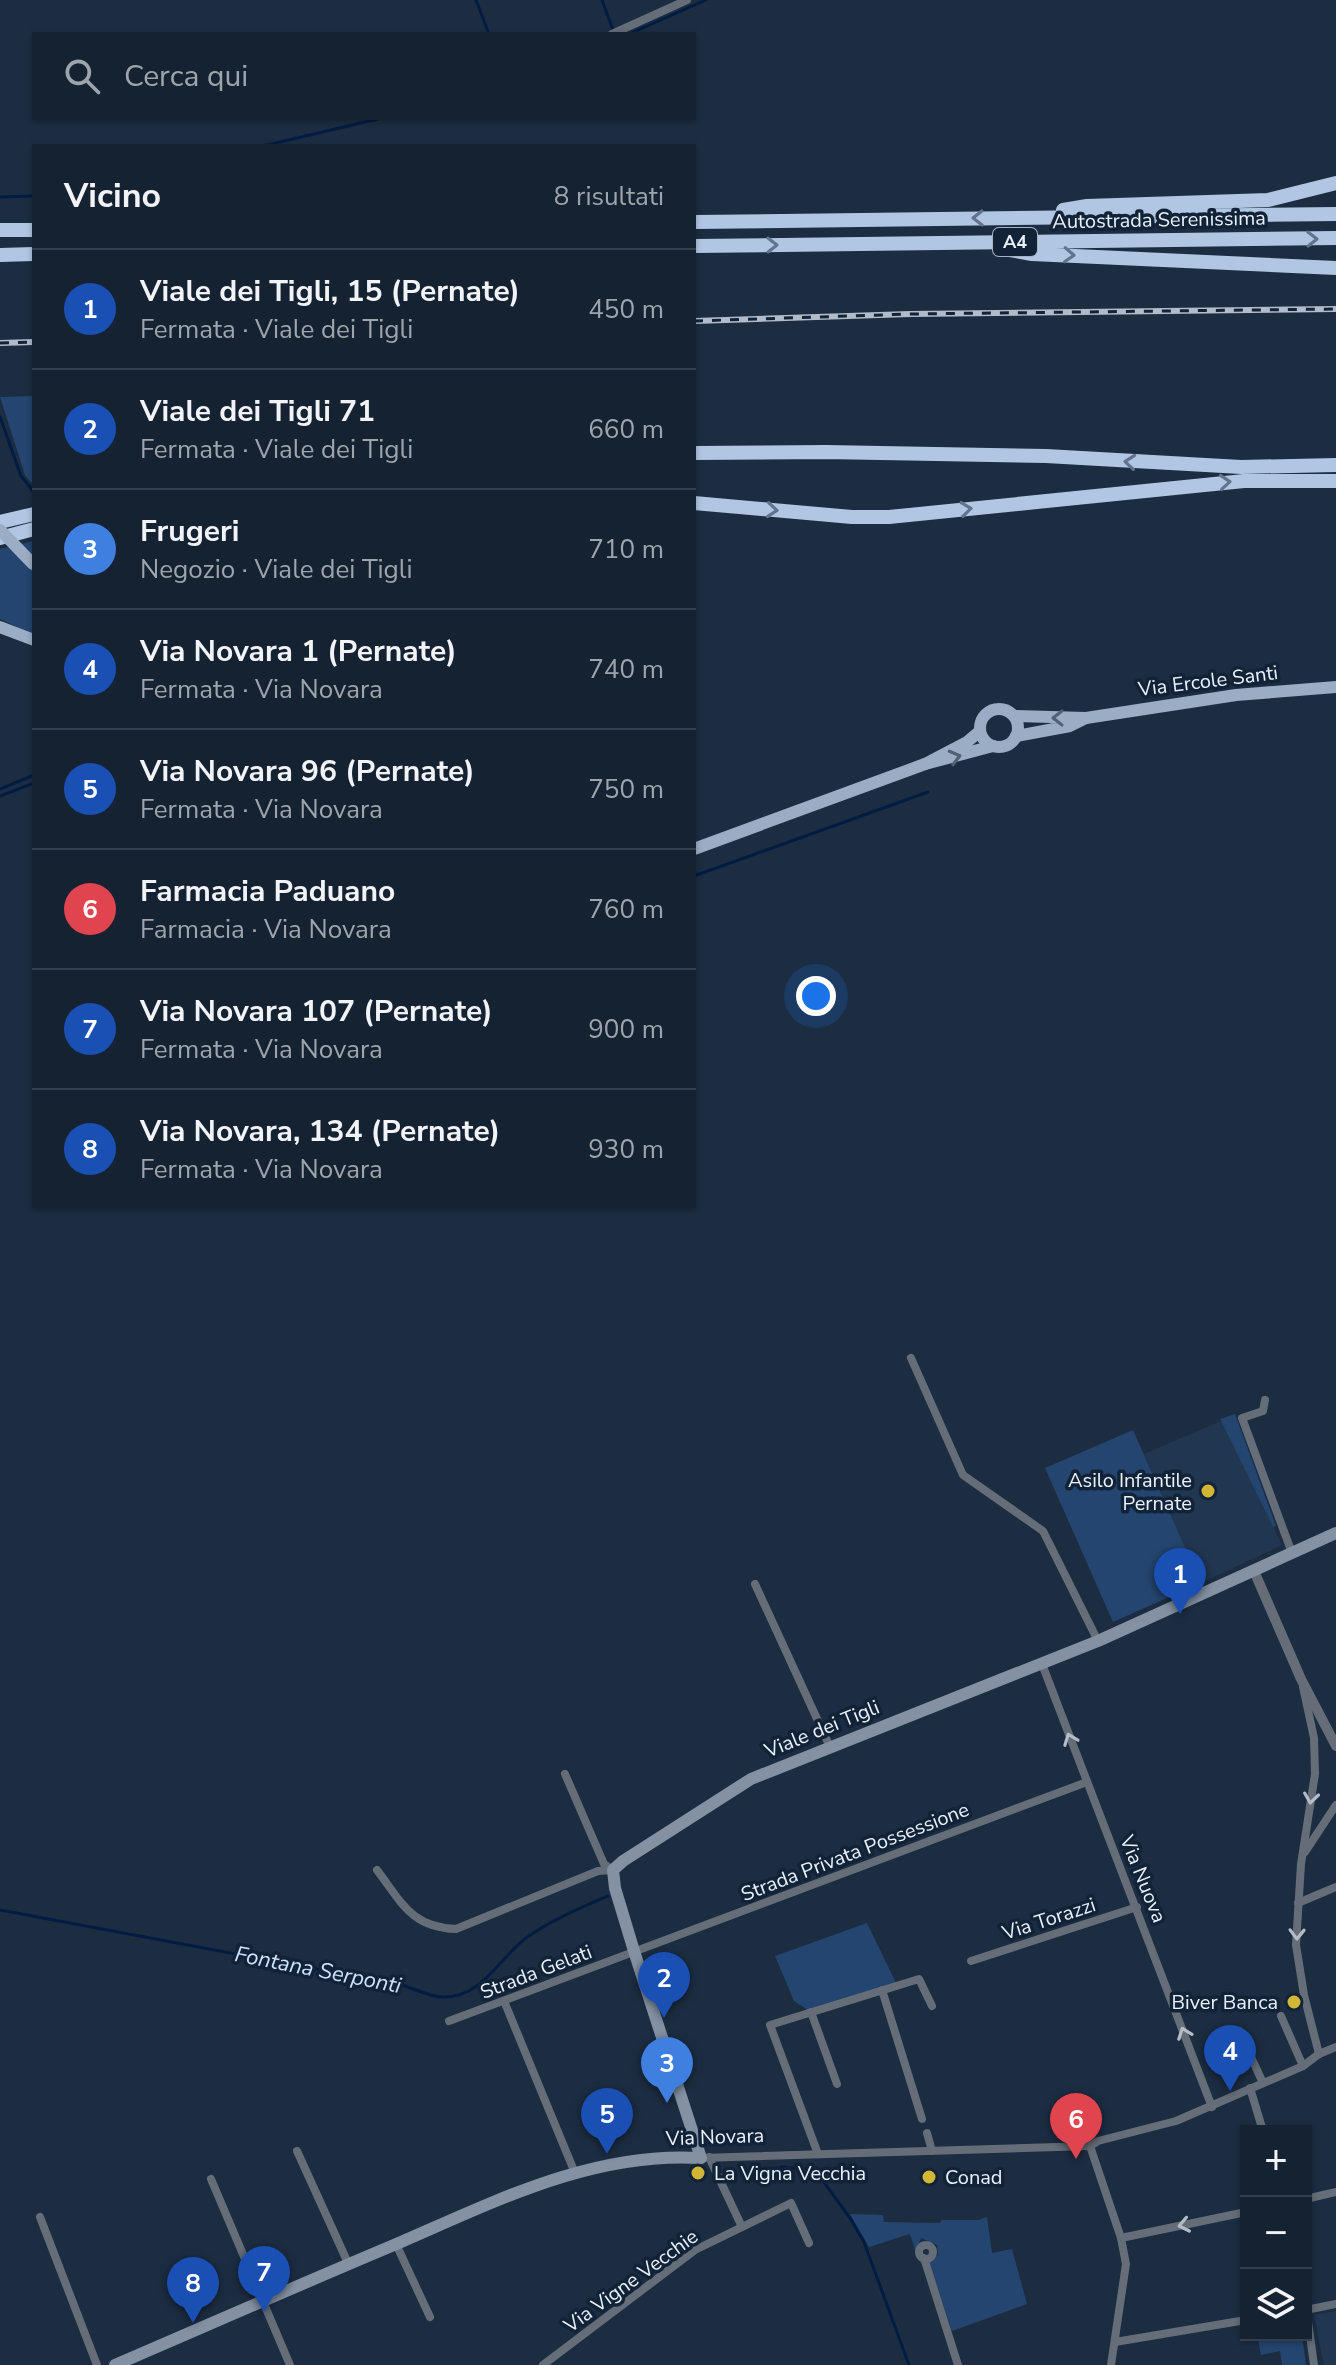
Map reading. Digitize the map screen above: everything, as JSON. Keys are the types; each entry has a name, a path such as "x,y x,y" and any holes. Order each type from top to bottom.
{"highway":[{"path":"1019,218 1087,206 1268,200 1336,183"},
{"name":"Autostrada Serenissima","path":"696,222 1336,214"},
{"path":"0,230 32,230"},
{"name":"Autostrada Serenissima","path":"696,246 1336,238"},
{"path":"964,243 1032,254 1336,268"},
{"path":"0,255 32,254"},
{"path":"696,453 1046,456 1292,474 1336,484"},
{"path":"696,503 852,517 889,517 1219,483 1336,467"},
{"path":"0,522 32,514"},
{"path":"0,538 32,530"}],"main road":[{"path":"0,530 32,564"},
{"path":"0,627 32,639"},
{"name":"Via Ercole Santi","path":"1014,716 1086,718 1236,695 1336,687"},
{"path":"696,848 925,764 993,746 1004,746 1016,736 1018,726 1014,716 1006,711 991,711 982,720 980,731 985,741 993,746"},
{"name":"Via Ercole Santi","path":"1016,736 1070,726 1086,718"},
{"path":"925,764 967,742 980,731"},
{"name":"Viale dei Tigli","path":"613,1870 751,1779 1098,1641 1336,1533"},
{"path":"613,1870 615,1888 695,2142 705,2158"},
{"path":"686,2157 695,2142"},
{"name":"Via Novara","path":"115,2365 523,2190 575,2173 630,2161 705,2158"}],"street":[{"path":"617,32 687,0"},
{"path":"911,1358 963,1475 1043,1531 1098,1641"},
{"path":"1265,1400 1263,1411 1242,1418 1292,1553"},
{"path":"1254,1571 1301,1679 1336,1746"},
{"path":"755,1584 830,1747"},
{"name":"Via Nuova","path":"1042,1664 1212,2107"},
{"path":"1301,1679 1314,1738 1315,1774 1298,1903 1298,1956 1319,2054"},
{"path":"1314,1738 1327,1729"},
{"path":"565,1774 604,1864 613,1870"},
{"name":"Strada Privata Possessione","path":"634,1951 1087,1782"},
{"path":"1303,1856 1336,1805"},
{"path":"377,1870 410,1912 435,1928 456,1929 598,1871 613,1870"},
{"path":"1298,1903 1336,1887"},
{"name":"Via Torazzi","path":"971,1961 1137,1907"},
{"name":"Strada Gelati","path":"449,2021 634,1951"},
{"path":"818,2154 770,2025 919,1979 932,2006"},
{"path":"882,1990 922,2119"},
{"path":"504,2001 575,2173"},
{"path":"811,2012 837,2084"},
{"path":"1281,2016 1303,2066"},
{"path":"1239,2031 1263,2083"},
{"name":"Via Novara","path":"705,2158 1090,2146 1212,2107 1303,2066 1319,2054 1336,2047"},
{"path":"1250,2088 1261,2125"},
{"path":"927,2133 932,2151"},
{"path":"1090,2146 1121,2238 1126,2264 1111,2365"},
{"path":"297,2151 348,2263"},
{"path":"705,2158 742,2227"},
{"path":"211,2179 290,2365"},
{"path":"1312,2198 1336,2192"},
{"name":"Via Vigne Vecchie","path":"543,2365 695,2250 791,2203 809,2243"},
{"path":"1121,2238 1240,2213"},
{"path":"40,2217 97,2365"},
{"path":"396,2244 430,2317"},
{"path":"924,2258 958,2365"},
{"path":"1312,2308 1336,2304"},
{"path":"1115,2342 1240,2321"},
{"path":"1311,2341 1314,2365"}],"shaded area":[{"path":"32,396 32,484 25,475 0,397"},
{"path":"32,541 32,634 0,619 0,549"},
{"path":"1235,1414 1276,1526 1273,1527 1220,1419"},
{"name":"Asilo Infantile Pernate","path":"1221,1421 1282,1545 1201,1583 1144,1454"},
{"path":"1133,1430 1201,1583 1113,1622 1045,1468"},
{"path":"867,1923 897,1985 811,2012 794,2001 775,1956"},
{"path":"850,2214 883,2215 884,2222 940,2223 942,2220 987,2217 992,2253 1012,2249 1027,2304 952,2331 929,2262 938,2255 937,2245 921,2238 916,2253 910,2234 869,2247"},
{"path":"1336,2311 1336,2365 1324,2365 1314,2315"},
{"path":"1258,2341 1303,2341 1306,2365 1282,2365 1280,2351 1261,2355"}],"waterway":[{"path":"476,0 488,32"},
{"path":"602,0 613,30"},
{"path":"634,32 706,0"},
{"path":"272,144 374,120"},
{"path":"0,197 32,196"},
{"path":"0,417 21,476 32,490"},
{"path":"0,789 32,776"},
{"path":"0,796 32,784"},
{"path":"696,875 928,792"},
{"name":"Fontana Serponti","path":"0,1910 402,1985 443,1997 469,1991 526,1938 608,1896"},
{"name":"Fontana Serponti","path":"781,2167 815,2170 850,2218 864,2242 909,2365"}],"railway":[{"path":"696,321 910,314 1336,309"},
{"path":"0,343 32,342"}],"place":[{"name":"Asilo Infantile Pernate","path":"1208,1491"},
{"name":"Viale dei Tigli, 15 (Pernate)","path":"1180,1614"},
{"name":"Biver Banca","path":"1294,2002"},
{"name":"Viale dei Tigli 71","path":"664,2018"},
{"name":"Via Novara 1 (Pernate)","path":"1230,2091"},
{"name":"Frugeri","path":"667,2103"},
{"name":"Via Novara 96 (Pernate)","path":"607,2154"},
{"name":"Farmacia Paduano","path":"1076,2159"},
{"name":"La Vigna Vecchia","path":"698,2173"},
{"name":"Conad","path":"929,2177"},
{"name":"Via Novara 107 (Pernate)","path":"264,2312"},
{"name":"Via Novara, 134 (Pernate)","path":"193,2323"}]}
